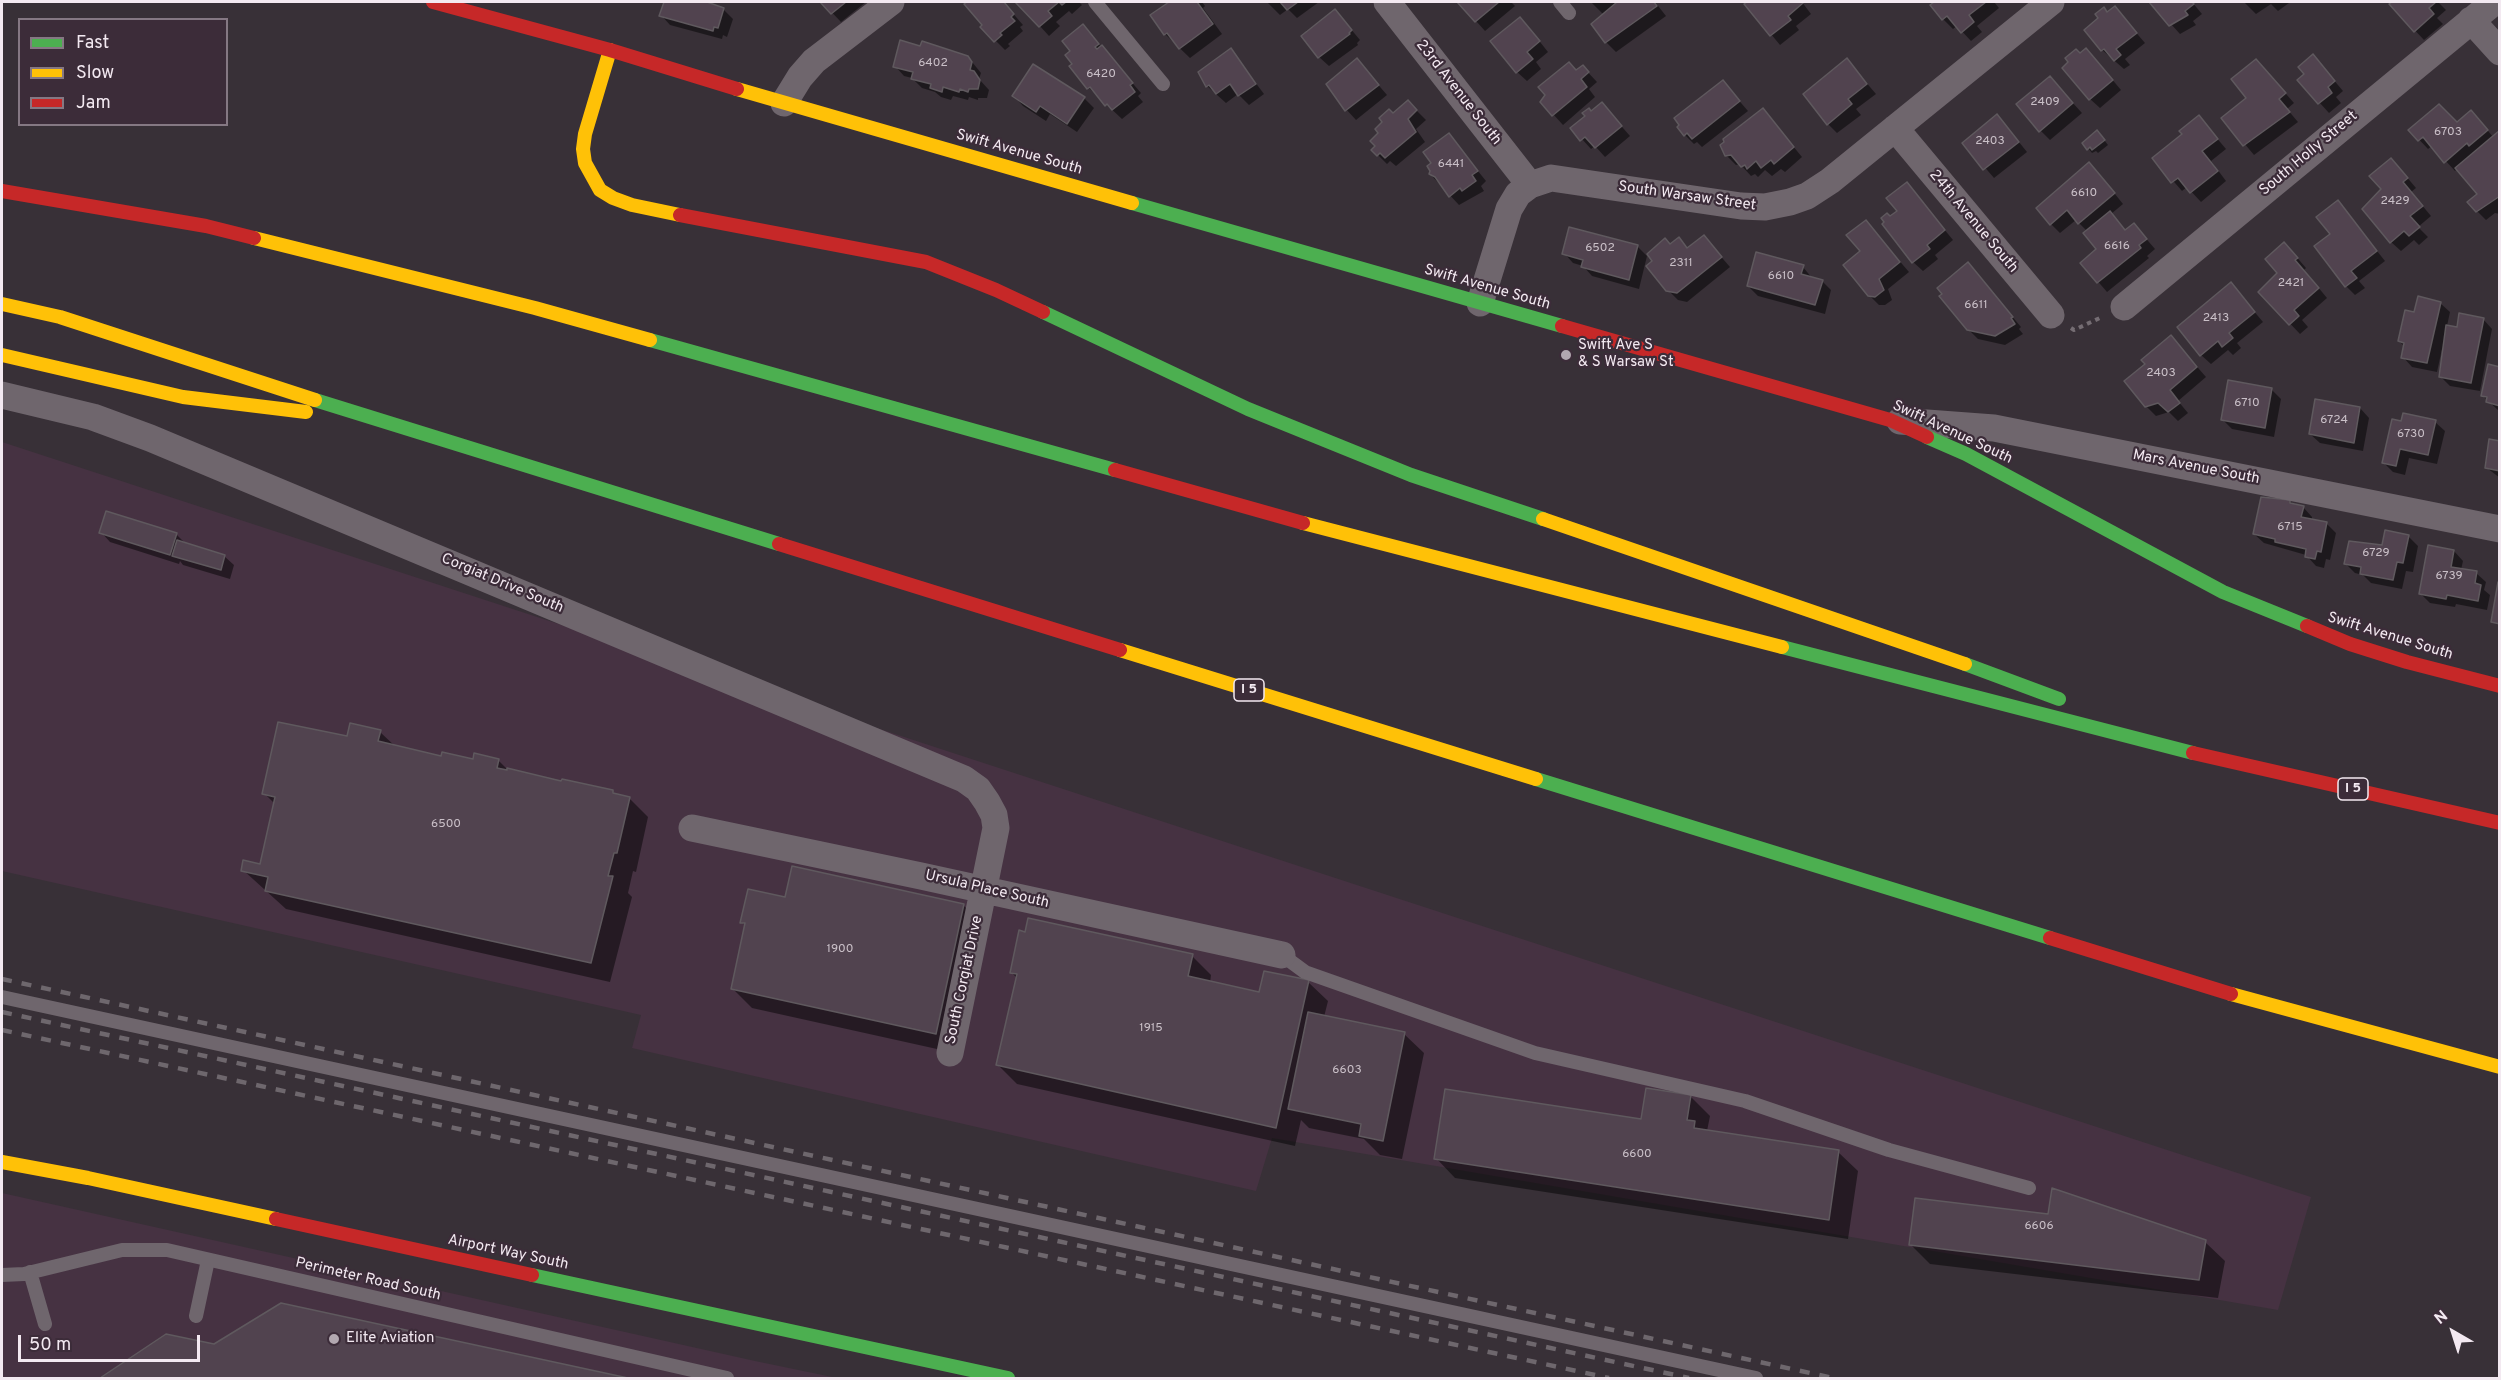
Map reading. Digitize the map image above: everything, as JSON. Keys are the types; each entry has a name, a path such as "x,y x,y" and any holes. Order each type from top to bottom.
{"main road":[{"name":"Swift Avenue South","path":"433,2 610,50 784,103 1890,420 1966,454 2223,592 2350,644 2407,662 2499,686"},
{"path":"610,50 585,134 583,149 585,163 591,177 600,190 613,198 632,205 926,262 996,290 1248,409 1411,475 1924,648 2076,706"},
{"name":"I 5","path":"2,191 206,226 524,305 1331,531 2206,756 2499,823"},
{"name":"I 5","path":"2,304 60,317 385,422 2270,1006 2499,1067"},
{"path":"2,356 183,397 385,422"},
{"path":"2097,714 2206,756"},
{"name":"Airport Way South","path":"2,1162 99,1180 1008,1378"}],"street":[{"path":"784,103 800,76 814,61 891,2"},
{"name":"23rd Avenue South","path":"1386,2 1530,185"},
{"name":"South Holly Street","path":"2124,307 2494,2"},
{"name":"South Warsaw Street","path":"1530,185 1551,178 1741,206 1765,207 1790,202 1807,196 1830,181 2040,5"},
{"path":"2471,20 2499,52"},
{"name":"24th Avenue South","path":"1895,128 2051,315"},
{"path":"1480,303 1509,209 1518,194 1530,185"},
{"name":"Corgiat Drive South","path":"2,395 93,417 160,442 964,779 978,789 987,802"},
{"name":"Mars Avenue South","path":"1890,420 1994,428 2499,529"},
{"name":"South Corgiat Drive","path":"950,1053 996,828 994,815 987,802"},
{"name":"Ursula Place South","path":"692,828 1282,955"}],"lane":[{"path":"1095,2 1163,84"},
{"path":"1560,2 1569,13"},
{"path":"1282,955 1305,972 1535,1053 1745,1101 1889,1150 2029,1188"},
{"path":"2,997 1756,1378"},
{"name":"Perimeter Road South","path":"2,1275 30,1272 122,1250 167,1250 727,1378"},
{"path":"196,1316 208,1260"},
{"path":"30,1272 45,1324"}],"shaded area":[{"path":"2,442 2311,1197 2278,1310 1272,1138 1256,1191 632,1048 641,1015 2,871"},
{"path":"2,1193 755,1361 837,1378 2,1378"}],"building":[{"path":"664,2 707,2 724,8 718,28 714,27 713,31 659,16"},
{"path":"820,2 846,2 831,14"},
{"path":"967,2 1004,2 1014,14 1011,17 1015,21 1000,33 1002,35 994,42 964,4"},
{"path":"1015,2 1059,2 1048,11 1052,16 1039,27"},
{"path":"1169,2 1197,2 1213,24 1179,49 1167,33 1164,35 1150,15"},
{"path":"1280,2 1298,2 1287,10"},
{"path":"1457,2 1499,2 1475,22"},
{"path":"1617,2 1654,2 1657,6 1605,43 1591,24"},
{"path":"1747,2 1803,3 1788,16 1791,20 1770,36 1744,4"},
{"path":"1934,2 1986,2 1969,15 1974,22 1961,33 1947,16 1942,20 1930,5"},
{"path":"2149,2 2192,2 2194,4 2185,11 2188,15 2169,26"},
{"path":"2392,2 2436,2 2429,8 2434,14 2414,32 2389,4"},
{"path":"2115,6 2137,33 2116,49 2121,55 2114,61 2104,49 2101,51 2084,30 2098,18 2095,14 2104,7 2107,12"},
{"path":"1335,9 1352,30 1350,34 1318,58 1301,36"},
{"path":"1520,17 1540,41 1527,52 1533,59 1516,73 1490,41"},
{"path":"1083,24 1099,44 1095,47 1097,49 1102,45 1133,83 1130,85 1135,92 1112,110 1107,104 1105,106 1090,87 1087,89 1069,66 1072,64 1065,55 1070,51 1062,41"},
{"path":"900,40 920,46 922,41 968,56 972,62 970,70 974,71 980,80 978,89 969,89 968,92 960,89 959,92 943,87 942,92 930,88 931,84 911,79 913,72 893,67"},
{"path":"1231,48 1256,84 1238,96 1230,84 1216,94 1209,85 1206,87 1198,72"},
{"path":"2086,48 2113,80 2089,100 2062,68 2068,62 2065,58 2076,49 2080,53"},
{"path":"2313,54 2335,81 2328,87 2332,93 2318,104 2297,80 2304,74 2298,67"},
{"path":"1357,58 1379,85 1345,111 1326,84"},
{"path":"1847,58 1867,84 1848,99 1852,104 1827,125 1803,94"},
{"path":"2256,59 2286,93 2279,99 2290,112 2243,146 2221,118 2246,98 2231,79"},
{"path":"1569,62 1576,70 1583,65 1589,72 1581,79 1587,87 1552,116 1540,102 1545,95 1538,87"},
{"path":"1033,64 1085,97 1067,124 1040,106 1036,112 1012,96"},
{"path":"2050,76 2073,103 2039,132 2016,104"},
{"path":"1723,80 1740,101 1692,139 1687,133 1684,136 1674,118"},
{"path":"1408,100 1417,110 1408,119 1416,132 1385,158 1380,153 1377,156 1371,150 1375,146 1370,141 1378,133 1375,129 1382,122 1379,118 1389,109 1393,113"},
{"path":"1602,102 1622,126 1595,148 1585,137 1580,141 1570,128 1585,116 1582,113 1589,108 1591,111"},
{"path":"2439,104 2457,122 2471,110 2488,130 2469,146 2467,143 2444,163 2423,137 2418,141 2408,130"},
{"path":"1763,108 1794,147 1774,164 1771,160 1761,168 1756,161 1747,169 1745,165 1741,167 1731,155 1725,156 1720,145 1724,142 1723,139"},
{"path":"1997,114 2019,142 1983,170 1962,143"},
{"path":"2199,115 2218,139 2202,151 2218,171 2190,193 2178,178 2171,183 2152,158 2182,134 2179,131"},
{"path":"2097,130 2105,140 2092,150 2090,147 2087,150 2082,143"},
{"path":"2500,130 2500,196 2476,212 2467,202 2477,194 2455,168"},
{"path":"1449,133 1478,171 1472,175 1476,181 1462,191 1460,188 1449,197 1435,177 1429,174 1427,166 1431,163 1423,152"},
{"path":"2391,158 2408,178 2403,182 2423,206 2410,216 2420,227 2409,236 2404,231 2390,243 2362,209 2381,189 2369,176"},
{"path":"2089,162 2115,193 2078,224 2067,210 2050,225 2036,208"},
{"path":"1907,182 1945,230 1927,245 1930,249 1912,263 1882,224 1884,222 1881,218 1887,213 1890,216 1897,211 1886,198"},
{"path":"2338,200 2377,251 2351,271 2357,278 2345,287 2314,246 2330,234 2316,217"},
{"path":"2110,211 2125,230 2134,223 2147,239 2139,245 2141,248 2097,283 2080,263 2096,249 2083,233"},
{"path":"1866,220 1900,262 1879,279 1884,290 1875,297 1868,296 1843,265 1860,251 1846,235"},
{"path":"1569,227 1638,245 1629,280 1581,267 1583,260 1562,254"},
{"path":"1704,235 1722,257 1677,293 1666,291 1646,266 1652,261 1647,254 1665,238 1670,244 1679,237 1687,248"},
{"path":"2284,242 2298,258 2295,260 2319,288 2294,310 2299,316 2289,325 2258,292 2277,273 2265,259"},
{"path":"1756,252 1804,265 1801,274 1823,280 1815,305 1747,286"},
{"path":"1968,262 2013,317 2011,318 2015,324 1995,336 1967,330 1939,296 1942,294 1937,288"},
{"path":"2231,282 2255,312 2229,333 2233,338 2222,347 2218,341 2200,356 2177,327"},
{"path":"2418,296 2441,302 2427,363 2401,358 2404,343 2398,341 2405,310 2414,312"},
{"path":"2459,313 2484,318 2471,383 2439,377 2446,325 2457,327"},
{"path":"2171,335 2197,367 2170,390 2180,403 2168,412 2158,403 2145,407 2124,381 2145,364 2141,360"},
{"path":"2488,364 2500,367 2500,406 2486,402 2487,397 2481,396"},
{"path":"2228,380 2272,388 2265,428 2221,420"},
{"path":"2315,399 2360,407 2354,443 2309,434"},
{"path":"2403,413 2436,420 2428,455 2400,449 2396,466 2382,463 2392,419 2401,421"},
{"path":"2489,439 2500,441 2500,471 2485,468"},
{"path":"2261,497 2290,500 2290,503 2304,506 2301,517 2327,522 2321,552 2317,551 2315,559 2305,557 2306,549 2253,534"},
{"path":"106,511 177,533 170,555 99,533"},
{"path":"2385,530 2409,535 2403,563 2397,562 2393,580 2360,574 2361,567 2344,564 2349,541 2382,545"},
{"path":"177,540 225,555 221,570 172,556"},
{"path":"2428,545 2454,550 2451,567 2477,571 2475,583 2481,585 2478,601 2447,595 2446,599 2419,594"},
{"path":"2498,582 2500,582 2500,624 2491,622"},
{"path":"278,722 347,736 350,723 381,730 378,741 441,756 442,752 473,759 474,753 499,759 497,768 507,770 507,768 613,790 613,793 630,797 617,853 614,853 608,876 613,876 591,963 265,891 268,877 241,871 243,860 260,864 275,797 262,794"},
{"path":"792,866 964,904 936,1034 731,989 745,923 740,923 748,889 785,897"},
{"path":"1028,918 1193,954 1188,976 1259,992 1264,971 1309,980 1276,1128 996,1065 1017,974 1010,973 1019,930 1025,932"},
{"path":"1308,1012 1405,1032 1383,1141 1359,1136 1361,1124 1288,1109"},
{"path":"1646,1088 1691,1095 1687,1120 1695,1121 1694,1128 1839,1150 1829,1220 1434,1159 1445,1089 1641,1119"},
{"path":"2052,1188 2206,1240 2199,1280 1909,1245 1915,1198 2048,1214"},
{"name":"Elite Aviation","path":"281,1303 628,1378 100,1378 166,1334 214,1344"}],"railway":[{"path":"2,979 1833,1378"},
{"path":"2,1012 1689,1378"},
{"path":"2,1030 1609,1378"}],"traffic: fast":[{"path":"1132,203 1562,326"},
{"path":"1043,312 1248,409 1411,475 1543,519"},
{"path":"650,340 1115,470"},
{"path":"315,400 779,544"},
{"path":"1927,437 1966,454 2223,592 2307,626"},
{"path":"1782,647 2193,753"},
{"path":"1965,664 2059,699"},
{"path":"1536,779 2050,938"},
{"path":"532,1275 1008,1378"}],"traffic: slow":[{"path":"610,50 585,134 583,149 585,163 600,190 613,198 632,205 680,215"},
{"path":"737,89 1132,203"},
{"path":"254,238 535,308 650,340"},
{"path":"2,304 60,317 315,400"},
{"path":"2,355 183,397 306,412"},
{"path":"1543,519 1965,664"},
{"path":"1303,523 1782,647"},
{"path":"1120,650 1536,779"},
{"path":"2231,994 2500,1067"},
{"path":"2,1162 88,1178 276,1219"}],"traffic: jam":[{"path":"433,2 610,50 737,89"},
{"path":"2,191 206,226 254,238"},
{"path":"680,215 926,262 1043,312"},
{"path":"1562,326 1890,420 1927,437"},
{"path":"1115,470 1303,523"},
{"path":"779,544 1120,650"},
{"path":"2307,626 2350,644 2407,662 2500,686"},
{"path":"2193,753 2500,823"},
{"path":"2050,938 2231,994"},
{"path":"276,1219 532,1275"}],"place":[{"name":"Swift Ave S & S Warsaw St","path":"1566,355"},
{"name":"Elite Aviation","path":"334,1339"}]}
